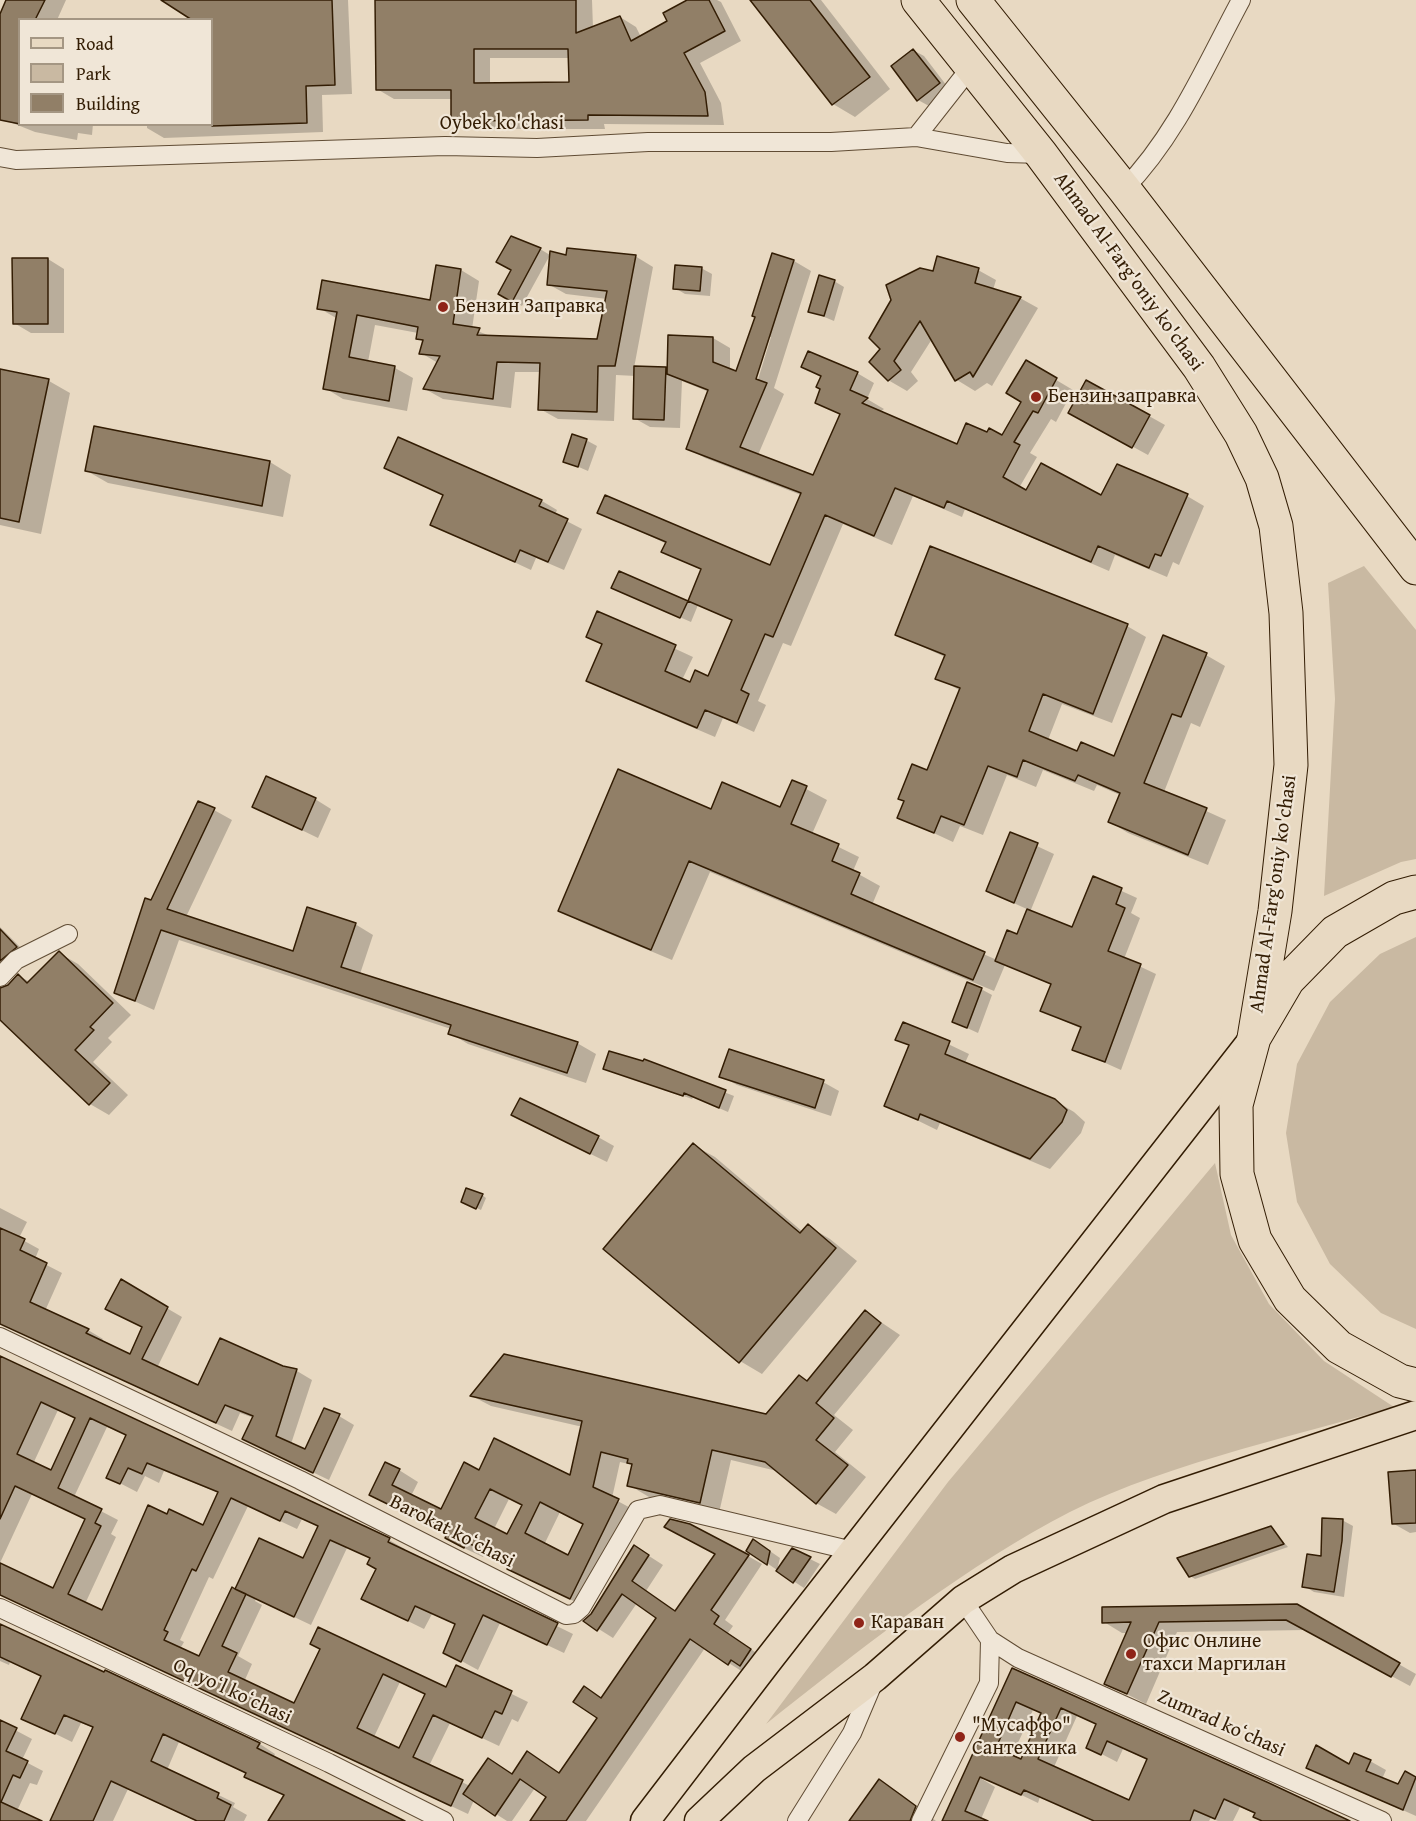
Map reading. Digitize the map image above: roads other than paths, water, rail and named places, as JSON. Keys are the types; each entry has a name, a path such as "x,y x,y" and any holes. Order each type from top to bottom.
{"highway":[{"name":"Ahmad Al-Farg'oniy ko'chasi","path":"918,0 1041,154 1199,367 1240,434 1262,478 1276,526 1286,624 1291,765 1275,911 1254,1038"},
{"path":"973,0 1124,189 1416,568"},
{"path":"1416,892 1394,898 1335,932 1288,980 1254,1038 1236,1105 1237,1174 1255,1240 1290,1299 1340,1347 1400,1381 1416,1385"}],"main road":[{"path":"645,1821 1254,1038"},
{"path":"699,1821 754,1769 876,1677 963,1600 1013,1569 1164,1499 1416,1415"}],"street":[{"path":"1124,189 1149,163 1181,111 1241,0"},
{"path":"916,137 971,67"},
{"name":"Oybek ko'chasi","path":"0,157 16,160 445,146 537,148 648,142 831,142 916,137 1007,153 1041,154"},
{"path":"0,976 16,960 68,934"},
{"name":"Barokat koʻchasi","path":"0,1337 300,1480 566,1615 574,1614 581,1608 638,1510 660,1505 853,1551"},
{"name":"Zumrad koʻchasi","path":"963,1600 990,1640 1018,1658 1383,1821"},
{"name":"Oq yoʻl koʻchasi","path":"0,1608 437,1819"},
{"path":"921,1821 989,1683 990,1640"},
{"path":"797,1821 852,1733 876,1677"}],"place":[{"name":"Бензин Заправка","path":"443,307"},
{"name":"Бензин заправка","path":"1036,397"},
{"name":"Караван","path":"859,1623"},
{"name":"Офис Онлине тахси Маргилан","path":"1131,1654"},
{"name":"\"Мусаффо\" Сантехника","path":"960,1737"}]}
